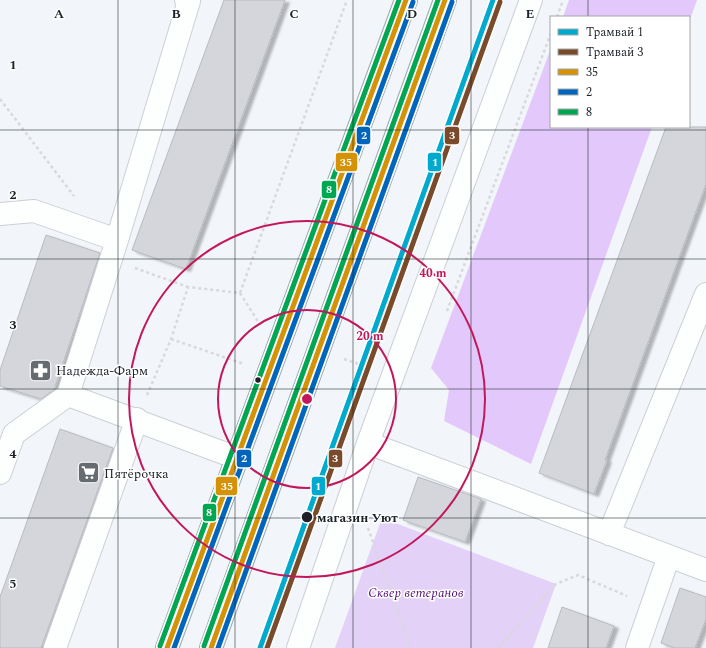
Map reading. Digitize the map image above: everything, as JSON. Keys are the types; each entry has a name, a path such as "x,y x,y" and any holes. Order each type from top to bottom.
{"main road":[{"path":"167,648 406,0"},
{"path":"211,648 445,0"}],"street":[{"path":"0,472 14,434 68,395 115,250 189,1 186,0"},
{"path":"298,648 368,443 531,0"},
{"path":"0,214 34,211 115,250"},
{"path":"609,534 706,294"},
{"path":"68,395 137,419 237,458"},
{"path":"55,648 137,419"},
{"path":"368,443 706,570"},
{"path":"637,648 670,556"}],"path":[{"path":"240,293 348,0"},
{"path":"557,16 564,0"},
{"path":"446,313 550,36"},
{"path":"0,99 76,198"},
{"path":"115,250 188,287 240,293"},
{"path":"137,419 170,338 188,287"},
{"path":"240,293 261,327"},
{"path":"368,527 410,648"},
{"path":"498,648 556,584 578,575 652,606"}],"green space":[{"name":"Сквер ветеранов","path":"382,518 556,584 533,648 335,648"}],"shaded area":[{"path":"569,0 697,0 690,19 690,16 563,16"},
{"path":"550,51 550,128 652,128 531,464 444,421 449,390 431,368"}],"building":[{"path":"224,0 285,0 186,269 132,250"},
{"path":"706,127 706,184 605,460 607,460 594,494 539,473 666,128"},
{"path":"46,235 100,253 54,390 41,399 0,386 0,370"},
{"path":"60,429 113,448 41,648 0,648 0,597"},
{"path":"418,477 481,499 465,542 403,520"},
{"path":"680,588 706,597 706,619 695,648 675,648 661,643"},
{"path":"562,607 614,626 606,648 548,648"}],"tram line":[{"name":"1","path":"260,648 493,0"},
{"name":"3","path":"267,648 500,2"}],"transit line":[{"name":"8","path":"160,646 399,0"},
{"name":"35","path":"167,648 406,0"},
{"name":"8","path":"204,646 438,0"},
{"name":"35","path":"211,648 445,0"},
{"name":"2","path":"174,648 413,2"},
{"name":"2","path":"218,648 452,2"}],"place":[{"name":"Надежда-Фарм","path":"40,370"},
{"name":"Пятёрочка","path":"89,473"},
{"name":"магазин Уют","path":"307,517"}]}
